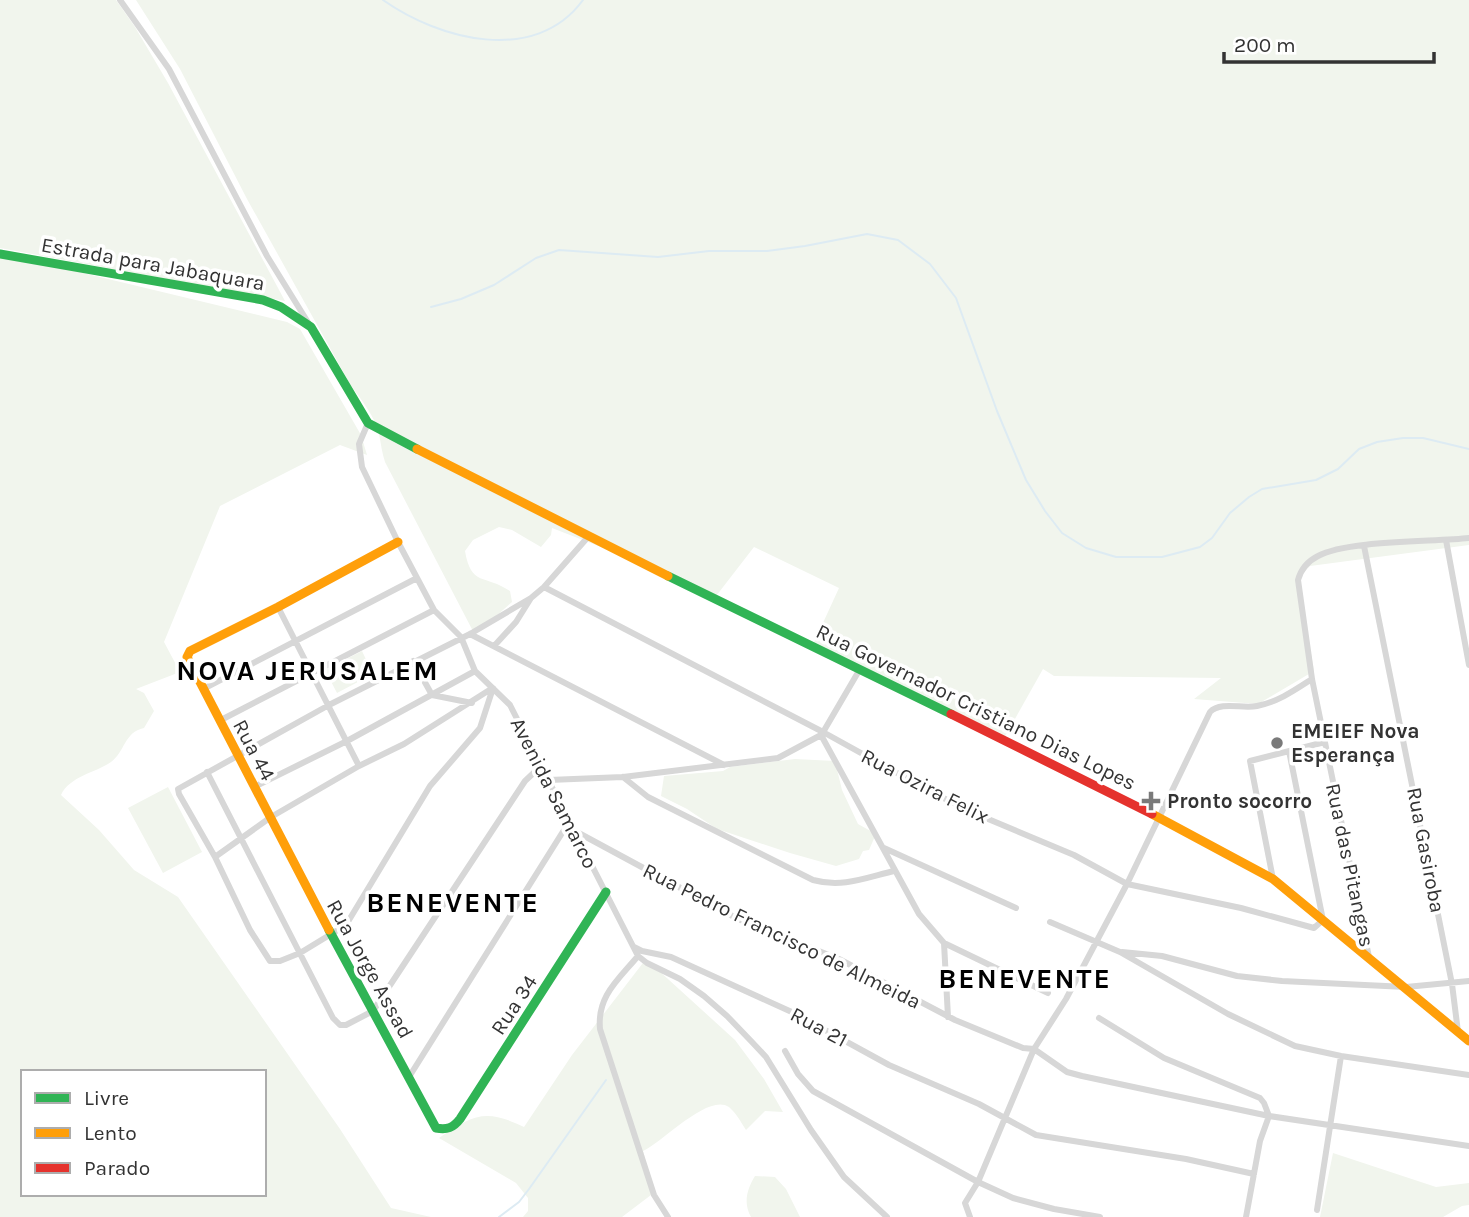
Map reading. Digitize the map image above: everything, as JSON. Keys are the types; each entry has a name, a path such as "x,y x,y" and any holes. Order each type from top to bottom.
{"street":[{"path":"120,0 169,69 267,256 311,327"},
{"name":"Estrada para Jabaquara","path":"0,254 263,300 281,307 311,327 368,423"},
{"path":"461,637 434,610 362,467 359,444 368,423 588,537 531,598 470,634 412,661 180,787 178,791 270,961 280,961 300,953 342,929 350,920 430,786 480,728 493,688"},
{"name":"Rua Governador Cristiano Dias Lopes","path":"588,537 860,669 1158,818 1272,879 1469,1041"},
{"path":"1364,546 1469,538"},
{"path":"1446,540 1469,665"},
{"path":"359,766 278,607 398,542"},
{"name":"Rua das Pitangas","path":"1364,546 1328,552 1312,559 1304,567 1298,580 1298,588 1312,679 1369,957"},
{"name":"Rua Gasiroba","path":"1364,546 1452,984 1458,1032"},
{"path":"202,689 417,578"},
{"name":"Rua Ozira Felix","path":"544,587 935,794 1074,856 1127,884 1241,908 1314,928 1324,920"},
{"path":"495,645 516,622 531,598"},
{"name":"Rua 44","path":"271,817 188,661 190,652 278,607"},
{"path":"219,721 434,610"},
{"path":"470,634 724,765"},
{"name":"Avenida Samarco","path":"461,637 475,671 510,705 638,956"},
{"path":"412,661 432,695 472,703"},
{"path":"549,780 623,777 778,758 822,734 860,669"},
{"path":"254,787 347,741 475,671"},
{"path":"970,1217 965,1207 1034,1049 1066,999 1127,884 1212,709 1219,706 1256,706 1272,702 1312,679"},
{"path":"215,857 271,817 359,766 404,744 493,688"},
{"path":"822,734 919,914 944,943 1048,993"},
{"path":"1272,879 1250,766 1253,759 1325,742"},
{"path":"1289,751 1324,920"},
{"path":"207,772 333,1018 340,1025 346,1025 373,1011 525,781 542,765"},
{"path":"623,777 648,797 813,880 840,884 894,871"},
{"name":"Rua Jorge Assad","path":"271,817 331,936 432,1124 445,1130"},
{"path":"409,1077 569,822"},
{"name":"Rua Pedro Francisco de Almeida","path":"573,830 738,919 839,958 948,1017 1023,1048 1034,1049 1067,1072 1269,1116"},
{"path":"884,848 1016,908"},
{"name":"Rua 34","path":"445,1130 460,1119 606,892"},
{"path":"1050,922 1120,952 1206,1002 1295,1046 1341,1056 1469,1075"},
{"path":"944,943 948,1017"},
{"name":"Rua 21","path":"632,946 642,951 664,954 794,1013 889,1065 963,1096 1029,1132 1045,1137 1186,1158 1254,1174"},
{"path":"1120,952 1162,956 1237,976 1271,980 1406,987 1469,981"},
{"path":"668,1217 654,1195 600,1029 599,1015 605,996 638,956 704,996 751,1041 766,1057 844,1177 887,1217"},
{"path":"1099,1018 1164,1058 1260,1098 1265,1103 1269,1116 1260,1142 1246,1217"},
{"path":"785,1051 798,1074 813,1091 978,1182 1031,1204 1100,1217"},
{"path":"1317,1210 1341,1056"},
{"path":"1269,1116 1469,1146"}],"shaded area":[{"path":"0,0 116,0 168,83 285,301 0,248"},
{"path":"136,0 1469,0 1469,545 1310,566 1301,575 1299,582 1314,671 1258,704 1194,699 1221,678 1054,676 1043,669 1002,742 811,649 839,588 754,547 713,600 606,549 552,528 551,535 541,547 512,530 499,527 473,540 465,551 475,575 510,591 512,602 475,635 385,462 377,427 371,414 350,384 247,199 180,69"},
{"path":"0,256 77,269 79,272 287,322 300,329 361,435 367,455 340,445 220,506 164,642 180,672 136,689 144,693 154,711 144,728 128,738 116,758 70,783 61,795 99,830 134,870 178,897 340,1129 391,1208 431,1217 0,1217"},
{"path":"362,651 373,674 337,693 325,670"},
{"path":"795,759 835,761 842,790 858,824 876,834 869,850 863,851 859,859 836,866 790,853 717,829 661,796 664,776 723,771 730,767"},
{"path":"168,787 202,852 163,873 128,808"},
{"path":"646,959 735,1040 764,1079 783,1112 765,1111 746,1130 729,1107 720,1105 698,1112 643,1151 652,1184 651,1195 622,1217 523,1217 528,1211 528,1198 516,1183 439,1138 461,1124 480,1117 499,1117 524,1127 572,1055"},
{"path":"1333,1153 1436,1187 1469,1183 1469,1205 1443,1217 1320,1217"},
{"path":"755,1176 775,1177 786,1189 800,1217 751,1217 747,1196"}],"waterway":[{"path":"383,0 431,26 458,35 486,39 513,39 539,33 563,21 583,0"},
{"path":"431,307 461,299 494,285 536,258 559,250 658,257 709,251 767,251 867,234 898,240 930,264 956,298 997,411 1026,480 1045,511 1062,533 1086,548 1116,557 1162,557 1200,547 1212,538 1230,513 1262,489 1316,480 1338,469 1359,449 1377,442 1423,438 1469,449"},
{"path":"499,1217 519,1202 606,1080"}],"traffic: fast":[{"path":"0,254 263,300 281,307 311,327 368,423 417,449"},
{"path":"668,576 951,714"},
{"path":"329,930 436,1128 447,1128 460,1119 606,892"}],"traffic: slow":[{"path":"417,449 668,576"},
{"path":"329,930 187,657 190,651 398,542"},
{"path":"1152,814 1273,879 1469,1041"}],"traffic: jam":[{"path":"951,714 1152,814"}],"place":[{"name":"EMEIEF Nova Esperança","path":"1277,743"},
{"name":"Pronto socorro","path":"1151,801"}],"district":[{"name":"NOVA JERUSALEM","path":"308,670"},
{"name":"BENEVENTE","path":"453,902"},
{"name":"BENEVENTE","path":"1025,978"}]}
